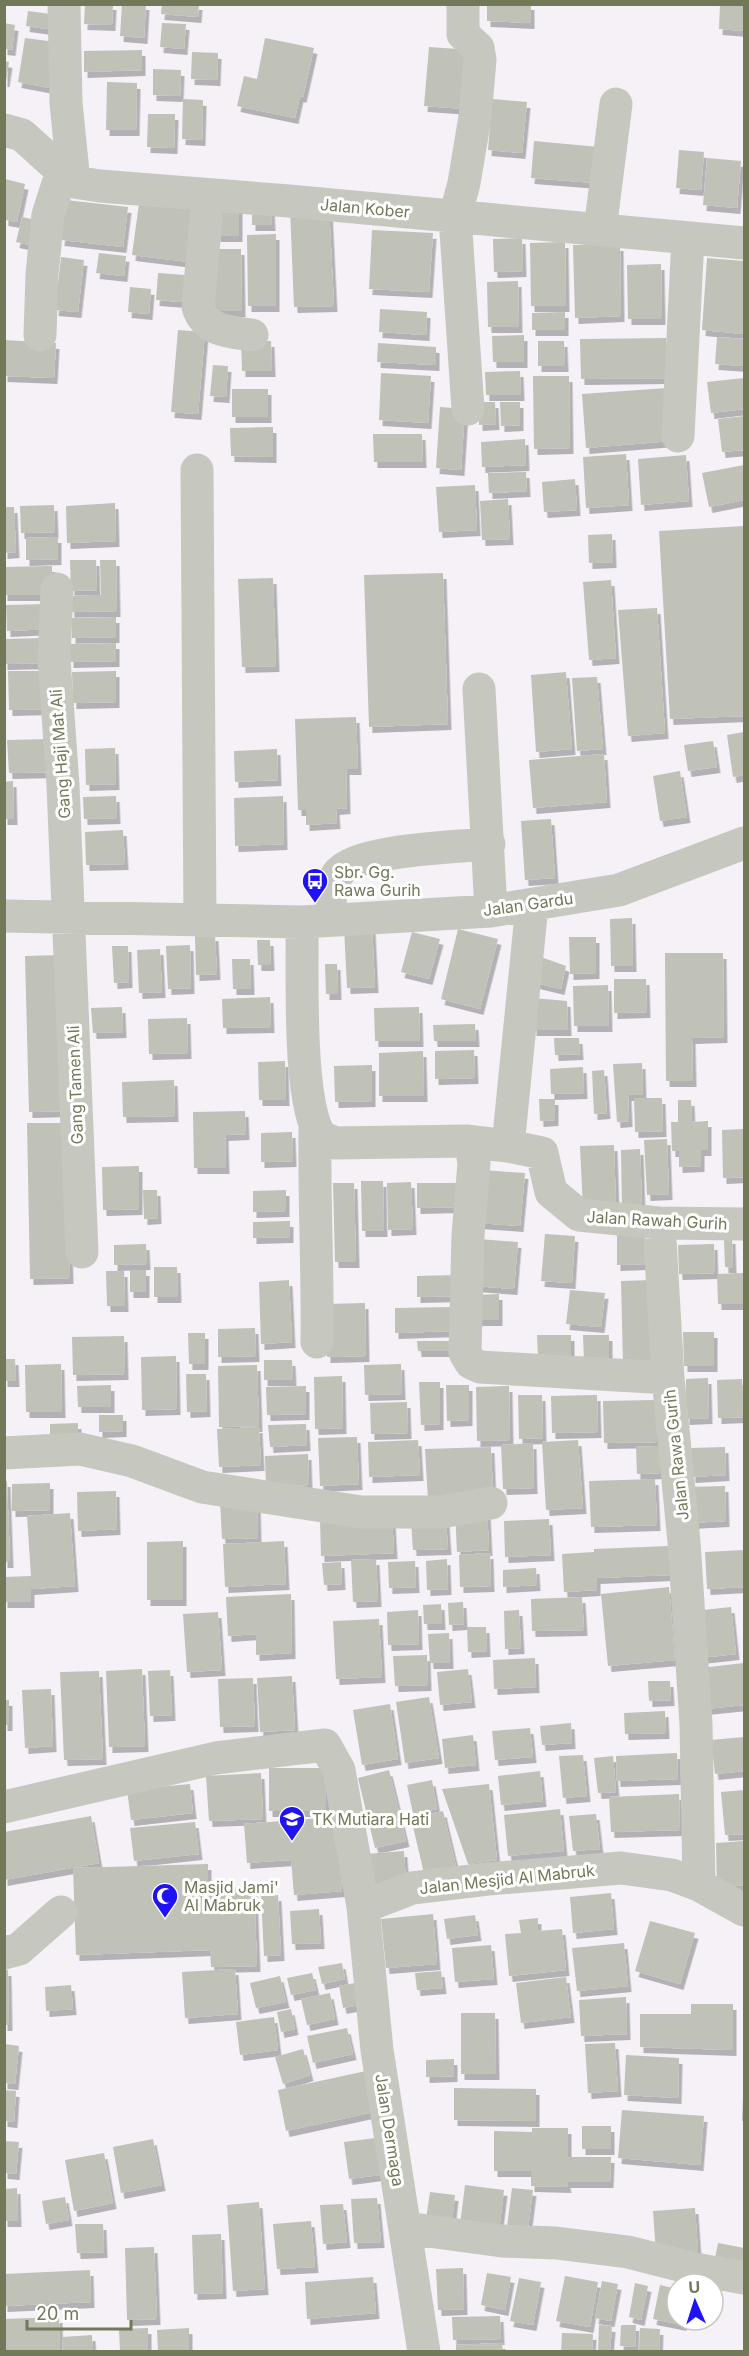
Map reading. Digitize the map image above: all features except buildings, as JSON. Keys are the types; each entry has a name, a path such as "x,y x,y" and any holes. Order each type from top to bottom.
{"street":[{"path":"40,335 42,274 48,215 68,176 64,4"},
{"path":"464,4 463,33 478,48 480,60 475,117 464,183 455,217 468,409"},
{"path":"600,230 616,104"},
{"path":"4,130 22,135 68,176"},
{"name":"Jalan Kober","path":"68,176 100,186 744,243"},
{"path":"208,195 198,307 201,317 210,325 225,331 252,335"},
{"path":"678,436 688,238"},
{"path":"197,470 200,921"},
{"name":"Gang Haji Mat Ali","path":"57,589 54,659 69,919"},
{"path":"480,689 491,911"},
{"name":"Jalan Gardu","path":"4,916 69,919 316,921 491,911 619,890 744,843"},
{"path":"466,1141 335,1143 321,1137 310,1115 304,1041 316,921 338,874 356,861 393,852 489,844"},
{"path":"508,1146 532,905"},
{"name":"Gang Tamen Ali","path":"69,919 82,1252"},
{"path":"315,1129 314,1217 317,1342"},
{"name":"Jalan Rawah Gurih","path":"466,1141 542,1153 551,1192 579,1215 659,1223 744,1224"},
{"name":"Jalan Rawa Gurih","path":"466,1141 472,1151 474,1163 468,1235 465,1353 468,1360 480,1367 668,1378 684,1542 696,1724 699,1885"},
{"path":"659,1223 668,1378"},
{"path":"4,1453 80,1449 132,1461 202,1487 361,1512 441,1512 491,1503"},
{"path":"4,1807 216,1758 324,1745 339,1770 363,1907"},
{"name":"Jalan Mesjid Al Mabruk","path":"363,1907 412,1888 621,1868 672,1875 699,1885 744,1910"},
{"name":"Jalan Dermaga","path":"363,1907 377,2050 424,2352"},
{"path":"4,1953 19,1949 61,1912"},
{"path":"406,2228 502,2241 556,2243 628,2252 694,2269 744,2278"}],"place":[{"name":"Sbr. Gg. Rawa Gurih","path":"315,904"},
{"name":"TK Mutiara Hati","path":"292,1842"},
{"name":"Masjid Jami' Al Mabruk","path":"165,1919"}]}
